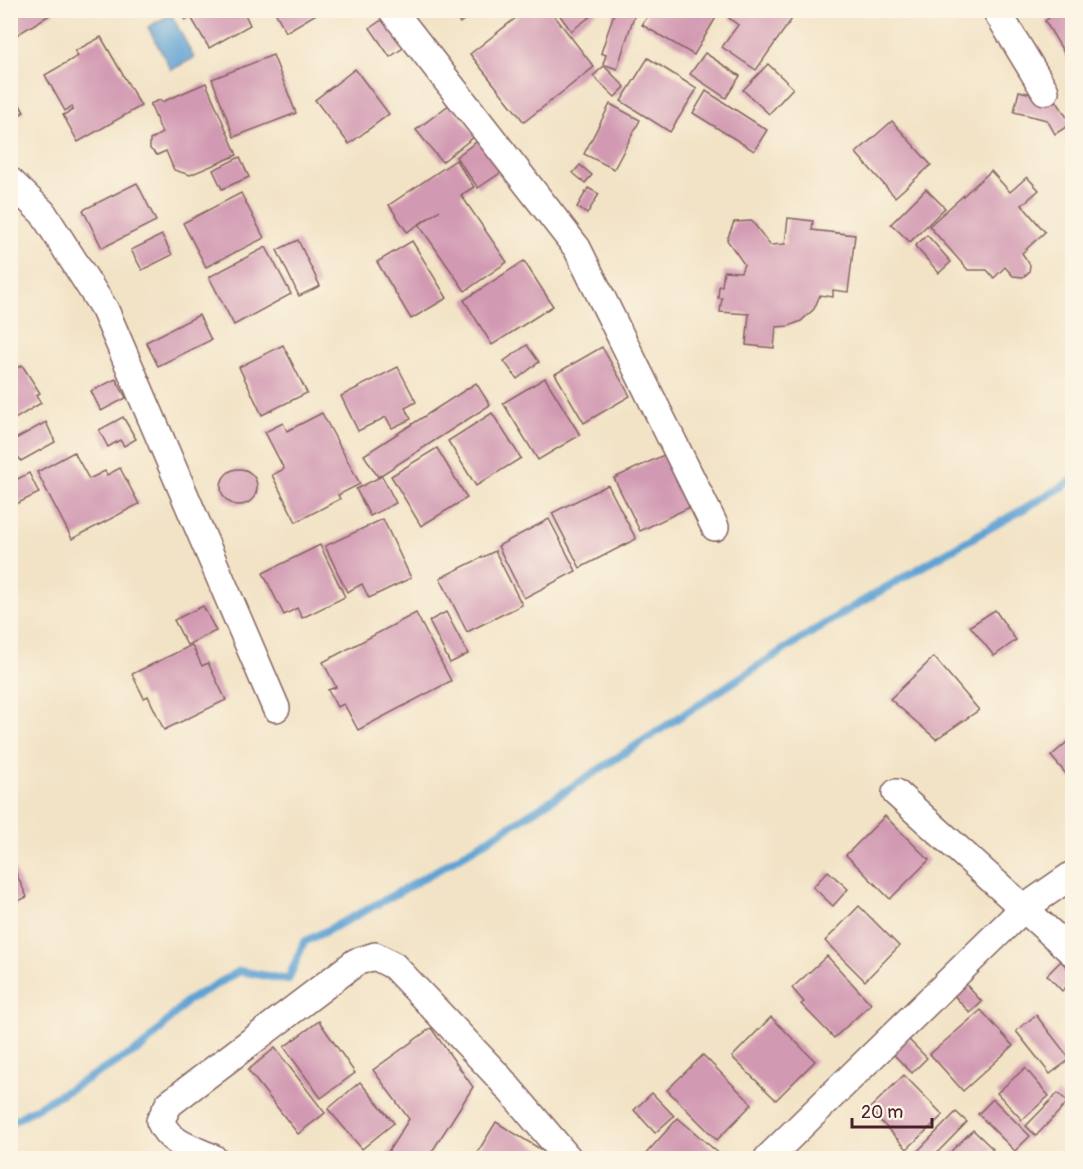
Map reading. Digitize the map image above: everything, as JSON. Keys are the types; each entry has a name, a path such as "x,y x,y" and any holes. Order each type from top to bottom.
{"street":[{"path":"392,10 577,248 715,527"},
{"path":"996,10 1045,91"},
{"path":"10,181 43,213 105,310 276,708"},
{"path":"896,793 1072,952"},
{"path":"768,1158 1023,909 1072,875"},
{"path":"213,1158 172,1140 164,1131 160,1121 169,1104 356,962 375,956 394,966 498,1076 568,1158"}],"water":[{"path":"171,14 194,58 171,70 148,27"}],"building":[{"path":"10,10 58,10 10,39"},
{"path":"179,10 200,10 185,20"},
{"path":"208,10 243,10 250,25 209,48 192,19"},
{"path":"274,10 323,10 286,32"},
{"path":"450,10 476,10 460,23"},
{"path":"526,10 550,10 594,67 524,122 470,54"},
{"path":"556,10 599,10 571,31"},
{"path":"615,10 636,10 617,69 603,64 606,55 601,53"},
{"path":"645,10 712,10 718,14 694,55 642,25 648,16 643,13"},
{"path":"734,10 785,10 794,16 756,70 722,47 738,25 729,18"},
{"path":"1046,10 1072,10 1072,54 1067,58 1045,21 1050,17"},
{"path":"386,17 406,46 390,57 370,28"},
{"path":"101,37 141,106 78,142 63,115 73,110 72,106 65,111 45,75 78,56 75,51"},
{"path":"705,53 740,76 726,98 690,74"},
{"path":"273,55 296,113 234,137 212,79"},
{"path":"648,58 697,89 670,132 621,101"},
{"path":"768,64 793,88 769,114 743,90"},
{"path":"604,66 625,87 615,97 593,76"},
{"path":"355,69 389,114 349,144 315,100"},
{"path":"206,83 237,155 190,175 174,170 166,151 157,155 150,149 150,140 162,133 150,104 160,100 162,102"},
{"path":"10,88 24,112 10,120"},
{"path":"706,91 767,130 754,151 693,113"},
{"path":"1019,91 1056,100 1071,124 1055,134 1047,120 1014,112"},
{"path":"450,104 475,136 442,162 416,130"},
{"path":"610,104 640,120 614,169 584,154"},
{"path":"892,121 931,165 895,197 856,153"},
{"path":"483,137 506,169 478,188 456,157"},
{"path":"240,157 249,177 222,189 213,170"},
{"path":"456,160 474,187 461,195 507,262 465,291 419,225 440,210 407,232 389,205"},
{"path":"580,165 592,175 585,183 573,173"},
{"path":"991,171 1010,192 1027,177 1039,190 1022,205 1045,232 1022,253 1030,265 1029,272 1023,277 1013,276 1005,267 994,278 987,270 968,270 929,226"},
{"path":"137,183 156,221 102,248 83,210"},
{"path":"588,188 599,194 587,214 577,207"},
{"path":"926,189 945,208 910,242 891,224"},
{"path":"241,193 264,238 206,267 183,223"},
{"path":"788,218 813,221 812,230 855,235 848,292 833,290 833,297 820,295 814,309 801,321 789,326 776,327 774,348 746,345 749,314 720,312 722,298 718,298 719,286 722,286 724,271 741,272 744,264 727,240 734,222 752,221 770,245 785,244"},
{"path":"162,235 172,255 142,270 131,250"},
{"path":"927,235 951,262 939,273 915,246"},
{"path":"298,240 320,286 299,296 277,250"},
{"path":"412,241 447,298 411,319 377,262"},
{"path":"266,247 291,294 234,325 209,277"},
{"path":"524,261 553,306 492,345 464,300"},
{"path":"199,315 211,340 158,366 146,342"},
{"path":"283,345 307,393 262,415 239,367"},
{"path":"527,345 539,362 517,379 504,361"},
{"path":"602,347 630,396 584,423 555,374"},
{"path":"22,365 40,393 36,396 41,403 10,422 10,372"},
{"path":"398,367 416,402 405,408 411,419 392,428 386,417 358,431 341,396"},
{"path":"545,378 580,435 538,460 503,403"},
{"path":"116,379 126,398 101,411 91,391"},
{"path":"476,383 490,405 378,477 364,455"},
{"path":"322,413 360,484 338,495 340,499 296,522 272,475 284,469 265,432 283,423 287,431"},
{"path":"492,413 521,458 476,486 448,441"},
{"path":"123,417 136,439 124,446 120,440 108,447 99,430"},
{"path":"46,422 55,442 21,461 17,455 10,458 10,442"},
{"path":"437,448 467,498 421,526 391,476"},
{"path":"74,452 89,479 105,471 107,475 120,468 139,504 72,539 37,472"},
{"path":"664,455 690,507 640,531 614,478"},
{"path":"239,469 251,475 257,487 251,499 239,505 227,499 221,487 227,475"},
{"path":"29,473 39,493 10,507 10,483"},
{"path":"382,476 396,503 370,516 356,489"},
{"path":"608,485 636,539 580,568 552,513"},
{"path":"383,519 411,578 369,598 362,584 347,592 325,546"},
{"path":"549,519 576,571 524,598 498,546"},
{"path":"320,545 345,597 302,618 297,608 284,615 263,573"},
{"path":"495,551 522,605 467,632 440,578"},
{"path":"203,606 216,631 187,645 174,620"},
{"path":"995,610 1016,640 994,656 970,626"},
{"path":"446,612 468,654 450,663 429,621"},
{"path":"416,613 451,681 358,730 344,704 337,707 328,690 336,687 323,662"},
{"path":"192,645 202,666 208,663 226,700 164,730 148,696 144,698 132,674"},
{"path":"934,657 979,710 936,739 890,699"},
{"path":"1072,738 1072,781 1051,756"},
{"path":"885,816 929,860 890,899 846,855"},
{"path":"10,860 27,897 10,905"},
{"path":"828,871 848,889 833,906 813,887"},
{"path":"859,906 899,946 865,981 825,941"},
{"path":"827,956 871,1004 834,1038 801,1004 804,1002 792,988"},
{"path":"1061,961 1072,973 1072,981 1062,991 1047,975"},
{"path":"961,979 982,1002 970,1013 949,990"},
{"path":"981,1010 1013,1046 963,1091 930,1054"},
{"path":"1036,1015 1070,1059 1050,1074 1016,1031"},
{"path":"771,1017 815,1061 776,1100 732,1057"},
{"path":"319,1021 355,1073 321,1098 284,1047"},
{"path":"431,1028 473,1087 428,1158 384,1158 409,1119 373,1070"},
{"path":"902,1033 927,1058 912,1073 887,1048"},
{"path":"275,1048 325,1113 298,1134 248,1070"},
{"path":"703,1055 752,1104 717,1140 667,1090"},
{"path":"1025,1068 1049,1096 1022,1120 997,1093"},
{"path":"904,1075 943,1115 907,1149 869,1109"},
{"path":"360,1082 394,1123 362,1149 328,1109"},
{"path":"652,1093 674,1116 655,1133 634,1110"},
{"path":"1058,1093 1068,1102 1036,1136 1026,1126"},
{"path":"993,1099 1030,1136 1015,1151 978,1114"},
{"path":"956,1112 967,1122 932,1158 913,1156"},
{"path":"678,1118 724,1158 642,1158"},
{"path":"496,1122 555,1158 474,1158"},
{"path":"973,1130 993,1149 983,1158 944,1158"}],"waterway":[{"path":"10,1123 143,1047 187,1001 240,971 288,980 304,942 373,906 507,828 833,619 1072,481"}]}
